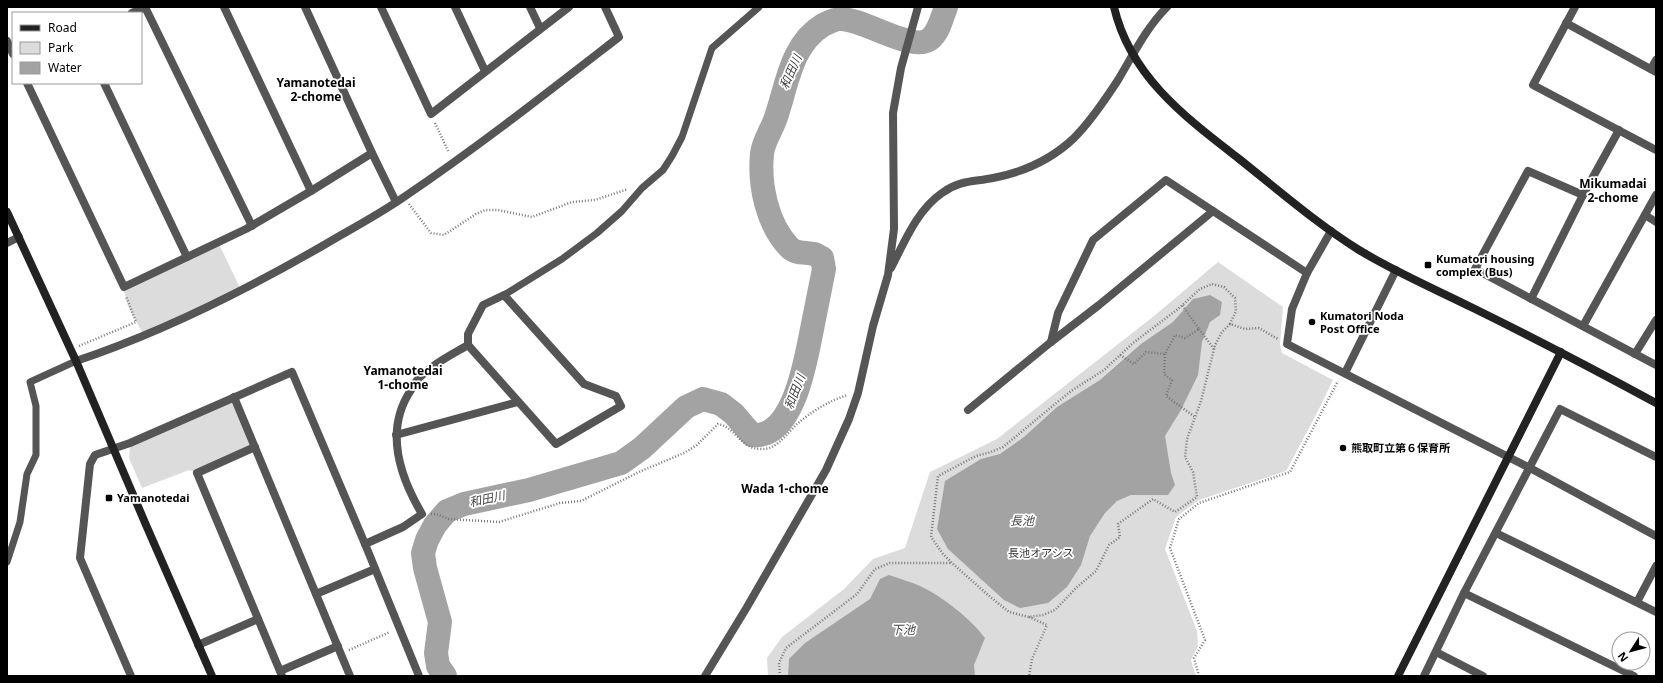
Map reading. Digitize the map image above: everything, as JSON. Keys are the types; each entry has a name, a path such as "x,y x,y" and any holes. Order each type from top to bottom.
{"street":[{"path":"134,12 145,7 252,226"},
{"path":"224,7 311,191"},
{"path":"305,7 396,202"},
{"path":"381,7 431,114 569,7"},
{"path":"456,7 485,71"},
{"path":"530,7 540,28"},
{"path":"76,361 180,319 285,268 404,197 619,38 605,7"},
{"path":"705,676 747,608 826,470 849,419 858,393 873,326 888,274 894,229 893,113 901,68 918,7"},
{"path":"1114,7 1132,55 1155,86 1194,124 1331,231 1360,250 1396,270 1561,352 1656,403"},
{"path":"888,274 922,213 941,194 962,182 992,178 1019,172 1049,159 1074,138 1117,81 1155,18 1167,7"},
{"path":"1575,7 1534,85 1656,150"},
{"path":"1566,24 1653,70 1656,60"},
{"path":"7,42 12,52"},
{"path":"27,84 124,286 252,226 372,153"},
{"path":"104,84 187,257"},
{"path":"1531,299 1583,195 1619,130"},
{"path":"1583,195 1528,171 1475,269 1656,365"},
{"path":"1051,342 1058,313 1093,240 1166,180 1307,273"},
{"path":"1583,326 1656,195"},
{"path":"968,410 1213,211"},
{"path":"7,212 71,349 212,676"},
{"path":"1645,216 1656,222"},
{"path":"1331,231 1307,273 1292,309 1287,344 1530,468 1656,536"},
{"path":"7,243 19,237"},
{"path":"1345,373 1396,270"},
{"path":"504,295 584,384 616,396 621,406 556,444 468,345 468,334 483,305 504,295"},
{"path":"1635,354 1656,320"},
{"path":"365,544 403,527 422,514 412,498 401,470 396,435 398,416 406,398 419,378 436,364 468,345"},
{"path":"1398,676 1561,352"},
{"path":"131,676 80,558 90,464 95,455 114,449 292,372 419,676"},
{"path":"234,396 350,676"},
{"path":"396,435 518,402"},
{"path":"1424,676 1464,593 1560,409 1656,457"},
{"path":"255,447 196,473 281,674 340,649"},
{"path":"1496,533 1656,612"},
{"path":"1637,602 1656,566"},
{"path":"316,594 375,569"},
{"path":"1464,593 1634,676"},
{"path":"198,645 258,619"},
{"path":"1436,652 1483,676"}],"lane":[{"path":"504,295 562,260 597,233 622,211 642,188 663,170 682,136 712,48 759,7"},
{"path":"7,562 20,522 27,474 36,455 36,406 30,382 76,361"}],"path":[{"path":"431,114 453,162"},
{"path":"404,197 431,233 444,235 476,214 485,210 498,210 532,217 572,202 595,200 629,188 642,188"},
{"path":"1029,617 1043,615 1055,610 1076,588 1096,571 1109,545 1120,537 1118,524 1153,499 1175,512 1197,498 1192,472 1185,457 1187,439 1201,401 1214,349 1222,332 1230,324 1236,311 1236,298 1224,287 1212,284 1200,289 1104,370 1044,412 1017,436 1003,446 991,452 976,456 938,476 931,537 943,554 988,595 1010,612 1029,617 1047,625 1032,659 1029,676"},
{"path":"71,349 136,322 124,294 124,286"},
{"path":"1182,305 1214,349"},
{"path":"1230,324 1245,329 1260,328 1287,344"},
{"path":"1195,417 1166,396 1172,380 1164,374 1165,354 1175,335 1185,338 1199,329"},
{"path":"1120,355 1134,364 1146,352 1165,354"},
{"path":"1199,676 1194,658 1205,640 1170,548 1179,519 1199,503 1290,472 1337,382 1345,373"},
{"path":"436,514 449,519 499,522 560,503 581,501 639,472 684,453 697,445 718,424 725,425 746,446 760,449 772,447 786,436 797,424 822,406 844,396 858,393"},
{"path":"780,676 780,663 786,648 857,594 875,569 890,563 952,563"},
{"path":"340,649 398,628"}],"green space":[{"path":"218,242 241,290 144,335 128,306 124,287"},
{"name":"長池オアシス","path":"1218,262 1283,307 1280,345 1282,353 1333,380 1286,471 1199,500 1176,517 1165,549 1197,631 1198,646 1191,660 1196,676 768,676 767,658 782,637 844,589 873,559 905,548 930,472 997,439 1154,316"},
{"path":"234,397 255,447 197,473 189,470 142,488 129,458 130,443"}],"water":[{"name":"長池","path":"1210,295 1222,302 1220,315 1210,322 1202,342 1198,375 1181,410 1165,436 1171,473 1175,485 1168,495 1131,495 1117,501 1105,513 1090,536 1081,565 1067,587 1048,603 1020,608 1004,600 948,549 937,529 945,481 981,459 1000,454 1024,437 1057,407 1100,380 1141,344 1173,322 1193,299"},
{"name":"下池","path":"889,575 918,585 930,591 956,609 972,623 985,638 974,665 975,676 788,676 789,659 805,643 870,599 880,579"}],"waterway":[{"name":"和田川","path":"445,676 438,666 436,653 440,622 425,568 423,553 427,540 435,525 447,511 464,504 529,490 621,463 642,448 686,407 703,399 721,404 734,414 752,435 766,433 778,425 788,411 796,395 806,358 824,269 822,258 814,254 794,251 781,238 770,216 763,191 761,166 765,141 775,120 796,55 812,33 823,25 840,19 850,20 900,39 912,42 922,42 930,39 936,32 946,7"}],"place":[{"name":"Kumatori housing complex (Bus)","path":"1428,265"},
{"name":"Kumatori Noda Post Office","path":"1312,322"},
{"name":"熊取町立第６保育所","path":"1343,448"},
{"name":"Yamanotedai","path":"109,498"}],"district":[{"name":"Yamanotedai 2-chome","path":"316,90"},
{"name":"Mikumadai 2-chome","path":"1613,191"},
{"name":"Yamanotedai 1-chome","path":"403,378"},
{"name":"Wada 1-chome","path":"785,489"}]}
